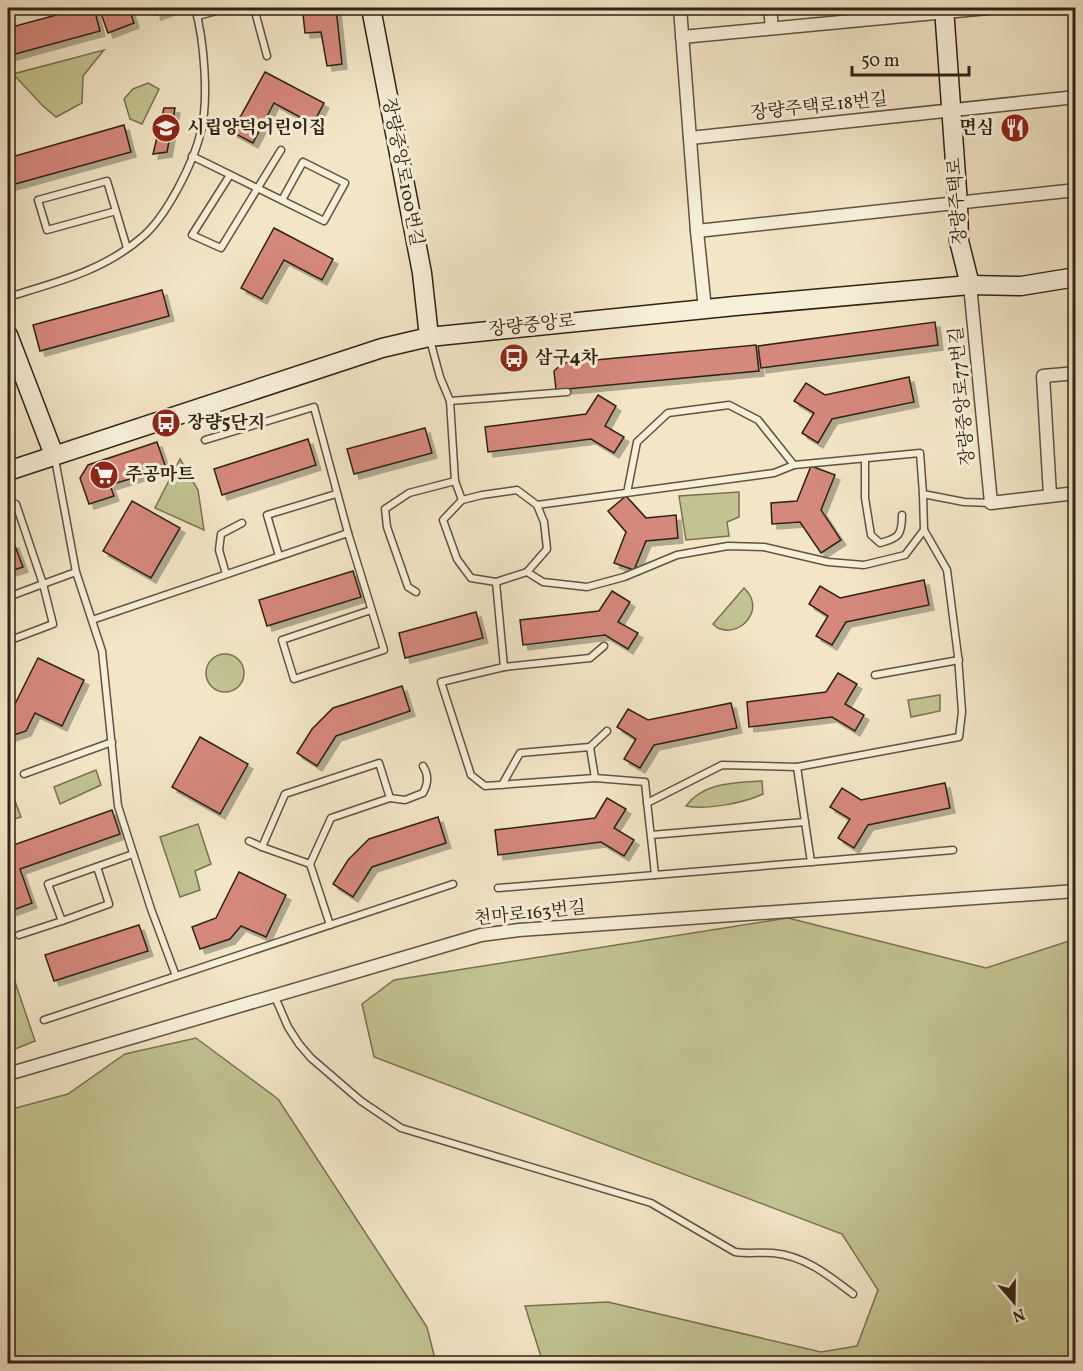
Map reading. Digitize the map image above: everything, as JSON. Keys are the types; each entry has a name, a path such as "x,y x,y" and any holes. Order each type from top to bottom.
{"street":[{"name":"장량중앙로100번길","path":"371,8 422,273 429,337"},
{"path":"680,8 705,309"},
{"path":"770,8 772,28"},
{"path":"682,37 772,28 855,14 988,8"},
{"name":"장량주택로","path":"944,9 959,240 970,285"},
{"name":"장량주택로18번길","path":"690,138 952,112 1076,97"},
{"path":"697,231 1076,190"},
{"name":"장량중앙로","path":"8,471 382,348 429,337 970,285 1021,286 1076,277"},
{"name":"장량중앙로77번길","path":"970,285 991,503"},
{"path":"8,335 54,455"},
{"path":"1050,495 1043,376 1076,373"},
{"path":"991,503 1076,493"},
{"name":"천마로163번길","path":"8,1074 482,934 1076,891"}],"lane":[{"path":"8,297 60,282 100,266 142,238 168,206 192,156 201,130 205,78 198,16 195,8"},
{"path":"198,16 227,8"},
{"path":"254,8 267,56"},
{"path":"230,175 192,235 221,248 281,150"},
{"path":"192,156 324,221 345,183 303,162 282,200"},
{"path":"116,211 47,230 38,200 107,182 116,211 127,248"},
{"path":"429,337 440,377 450,401 455,481 462,501"},
{"path":"450,401 567,392"},
{"path":"627,493 637,442 668,413 729,405 758,420 794,465"},
{"path":"205,440 314,407 336,494 384,650 294,679 282,640 371,610"},
{"path":"537,505 774,472 794,465 920,453 924,530 947,570 959,660 962,712 959,737 796,767 723,765 647,803"},
{"path":"54,455 76,572 102,651 118,806 176,976"},
{"path":"865,459 865,498 871,535 880,543 895,539 902,530 902,515"},
{"path":"416,592 408,587 387,526 385,510 409,493 455,481"},
{"path":"517,490 537,505 544,522 547,549 527,572 496,582 471,578 457,559 442,520 462,501 482,495 517,490"},
{"path":"279,556 267,515 336,494"},
{"path":"923,494 964,502 991,503"},
{"path":"8,507 16,504 43,584 53,624 8,641"},
{"path":"226,574 219,550 221,534 242,523"},
{"path":"527,572 543,582 587,587 624,577 677,555 728,546 764,547 828,562 864,565 905,555 924,530"},
{"path":"92,620 348,533"},
{"path":"8,597 76,572"},
{"path":"496,582 504,667"},
{"path":"604,646 590,658 504,667 441,682 471,775 485,786 595,778 645,782 655,875"},
{"path":"875,675 959,660"},
{"path":"502,785 520,753 590,747 607,730"},
{"path":"24,774 112,742"},
{"path":"590,747 595,778"},
{"path":"262,847 285,794 379,763 390,798"},
{"path":"330,925 310,864 331,818 390,798 405,800 423,793 428,783 423,766"},
{"path":"796,767 811,862"},
{"path":"651,835 805,822"},
{"path":"249,841 310,864"},
{"path":"498,888 953,850"},
{"path":"62,921 48,884 133,854"},
{"path":"19,935 109,904 97,867"},
{"path":"44,1020 453,884"},
{"path":"275,997 293,1035 311,1058 361,1101 401,1128 651,1203 735,1252 772,1253 814,1264 853,1294"}],"green space":[{"path":"104,50 83,76 82,103 56,117 13,74"},
{"path":"148,83 159,89 142,124 130,119 124,99 133,89"},
{"path":"180,459 198,490 204,530 155,508"},
{"path":"739,492 739,517 727,522 729,536 686,540 679,496"},
{"path":"744,588 753,604 749,619 737,628 729,630 720,629 713,624"},
{"path":"225,654 238,660 244,673 238,686 225,692 212,686 206,673 212,660"},
{"path":"940,695 940,711 911,717 908,700"},
{"path":"96,770 101,785 60,804 54,787"},
{"path":"762,781 763,794 755,797 715,806 686,806 702,792 720,785"},
{"path":"8,782 21,817 8,821"},
{"path":"198,824 211,864 195,871 200,890 180,897 160,837"},
{"path":"788,918 986,968 1075,939 1075,1363 543,1363 525,1306 608,1302 821,1352 857,1346 878,1290 842,1234 374,1057 362,1004 394,980"},
{"path":"8,961 35,1041 8,1052"},
{"path":"196,1038 278,1099 427,1327 436,1363 8,1363 8,1110 68,1094 125,1054"}],"building":[{"path":"82,8 94,8 100,31 8,56 8,28"},
{"path":"99,8 129,8 134,23 108,33"},
{"path":"154,8 175,8 156,15"},
{"path":"336,8 342,64 327,66 321,32 305,33 303,14"},
{"path":"265,72 324,103 313,124 274,103 253,143 232,132"},
{"name":"시립양덕어린이집","path":"164,108 175,108 167,152 153,154"},
{"path":"124,125 131,152 8,186 8,158"},
{"path":"274,228 333,259 322,280 284,260 262,299 241,288"},
{"path":"162,290 169,316 40,351 33,325"},
{"path":"935,322 938,345 761,368 758,346"},
{"path":"756,345 759,371 556,390 554,371 563,363"},
{"path":"909,377 914,402 832,419 818,443 802,433 814,413 794,401 806,383 825,395"},
{"path":"598,395 616,406 605,426 624,437 614,453 591,439 488,452 485,427 586,414"},
{"path":"425,428 432,453 354,474 347,449"},
{"path":"308,439 316,465 222,495 214,469"},
{"path":"157,442 166,468 110,485 114,496 89,504 80,478 88,465"},
{"path":"811,466 835,475 821,510 841,540 821,553 800,522 772,524 771,503 797,501"},
{"path":"626,496 646,518 676,515 678,538 646,541 634,570 614,563 626,532 608,511"},
{"path":"132,501 180,528 151,578 103,551"},
{"path":"14,543 23,567 8,572 8,545"},
{"path":"353,571 361,597 267,626 259,600"},
{"path":"924,580 929,605 846,622 832,645 816,636 828,616 809,604 820,586 840,598"},
{"path":"612,591 630,602 618,622 638,633 628,649 605,635 523,645 520,620 599,611"},
{"path":"476,612 483,638 405,658 399,633"},
{"path":"38,658 84,680 62,726 35,713 26,731 8,737 8,709 14,706"},
{"path":"838,673 857,684 845,704 864,715 855,731 832,717 749,727 747,702 826,692"},
{"path":"402,686 410,711 336,736 317,766 297,753 312,729 333,708"},
{"path":"731,703 737,728 654,745 640,768 624,759 636,739 617,727 628,709 648,720"},
{"path":"200,737 248,764 220,814 172,787"},
{"path":"945,783 950,808 868,825 854,848 838,838 850,819 830,807 842,788 861,800"},
{"path":"607,798 626,809 614,828 634,840 624,856 601,842 498,855 495,830 595,818"},
{"path":"112,810 120,834 20,869 32,903 8,912 8,847"},
{"path":"438,817 446,843 372,867 353,897 333,884 348,860 369,839"},
{"path":"239,872 286,895 266,937 241,926 230,939 200,949 192,927 216,918"},
{"path":"139,925 148,951 54,981 45,955"}],"place":[{"name":"시립양덕어린이집","path":"166,128"},
{"name":"면심","path":"1015,128"},
{"name":"삼구4차","path":"514,358"},
{"name":"장량5단지","path":"166,423"},
{"name":"주공마트","path":"104,475"}]}
